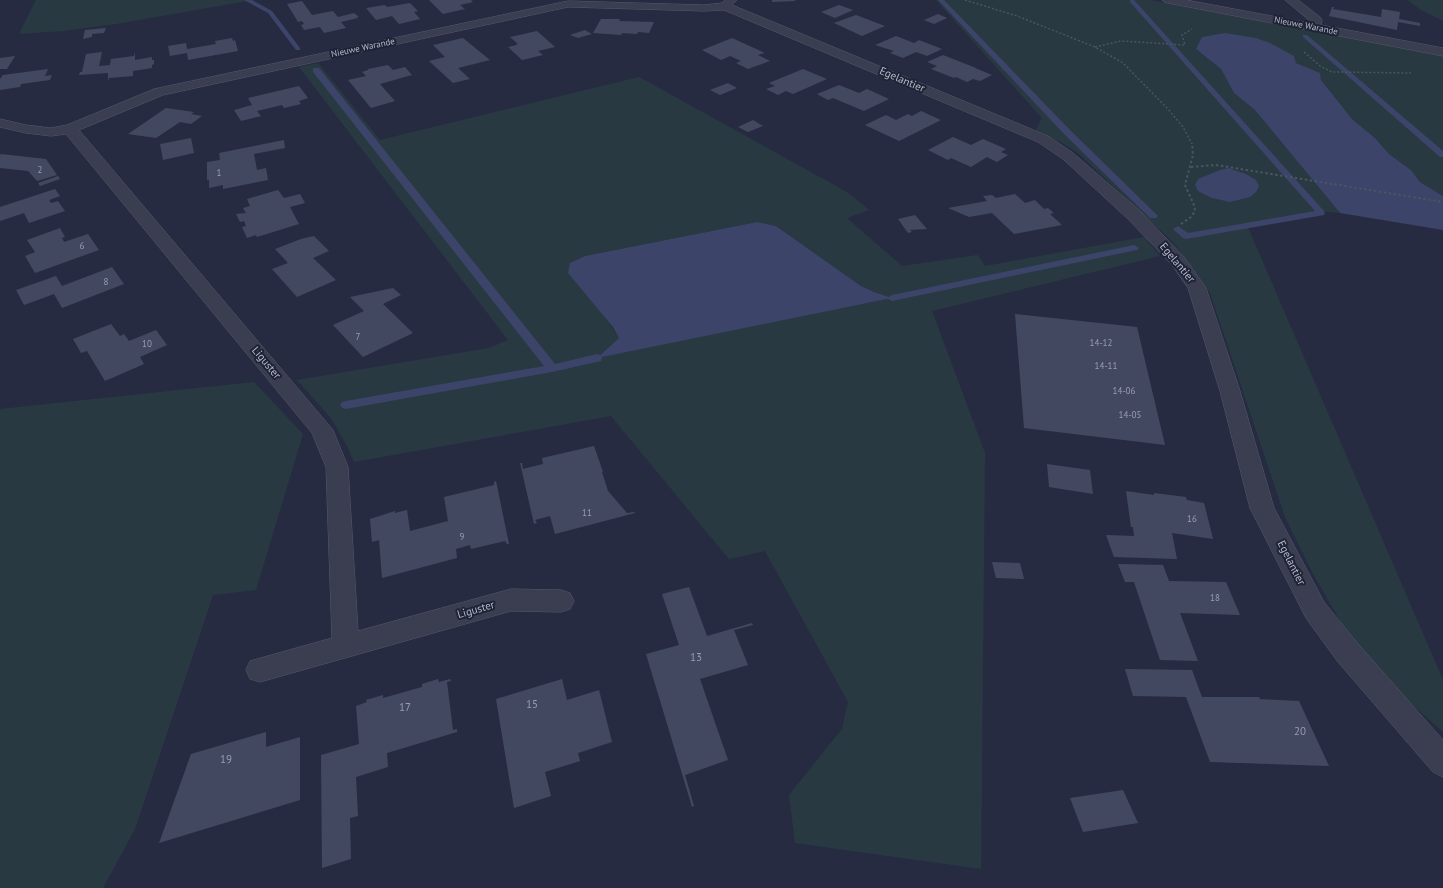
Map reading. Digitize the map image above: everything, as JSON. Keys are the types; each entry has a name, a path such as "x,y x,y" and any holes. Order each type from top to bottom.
{"street":[{"name":"Nieuwe Warande","path":"1168,0 1443,52"},
{"path":"1291,0 1316,20 1314,28"},
{"name":"Nieuwe Warande","path":"0,123 26,129 51,132 70,129 159,92 565,2 704,8 728,3"},
{"name":"Egelantier","path":"728,3 1043,139 1068,156 1134,216 1178,261 1197,288 1230,391 1262,508 1315,610 1348,653 1443,762"},
{"name":"Liguster","path":"70,129 322,430 337,467 346,646"},
{"name":"Liguster","path":"260,670 511,600 560,601"}],"path":[{"path":"966,0 1017,16 1095,47 1123,63 1168,109 1183,127 1193,145 1191,167 1185,185 1194,205 1195,211 1192,217 1176,226 1150,233"},
{"path":"1095,47 1121,41 1178,45"},
{"path":"1339,72 1412,73"},
{"path":"1191,167 1216,165 1443,202"}],"shaded area":[{"path":"36,0 253,0 116,24 62,31 19,34"},
{"path":"936,0 1150,0 1443,56 1443,196 1420,182 1411,170 1389,154 1375,138 1352,119 1321,80 1319,73 1296,63 1294,56 1256,38 1196,49 1221,69 1234,93 1255,110 1340,213 1318,211 1247,225 1443,680 1443,732 1387,682 1343,626 1312,572 1285,517 1210,293 1174,243 1078,153 1036,130 1042,118"},
{"path":"1407,0 1443,0 1443,21 1421,10"},
{"path":"318,63 380,140 639,77 847,192 869,210 847,218 902,266 978,255 985,266 1144,237 1160,256 932,311 985,453 981,869 795,843 789,795 842,729 848,702 765,551 729,559 611,416 354,462 347,446 331,418 297,380 489,348 508,340 299,67","holes":["757,222 776,226 861,286 892,298 598,357 619,338 570,263 585,256"]},
{"path":"254,382 303,434 256,590 213,595 135,829 103,888 0,888 0,409"}],"water":[{"path":"1225,33 1256,38 1270,43 1294,56 1296,63 1320,73 1321,80 1352,119 1375,138 1389,154 1411,170 1420,182 1443,196 1443,230 1340,213 1255,110 1234,93 1221,69 1196,49 1202,37"},
{"path":"1228,168 1246,174 1256,180 1259,186 1256,192 1250,197 1230,202 1212,198 1198,191 1195,185 1198,179"},
{"path":"757,222 776,226 861,286 892,298 597,358 619,338 613,327 568,273 570,263 585,256"}],"building":[{"path":"429,0 471,0 473,2 460,5 465,9 443,14"},
{"path":"772,0 795,0 795,1 772,2"},
{"path":"302,1 312,15 333,11 338,17 354,13 359,17 341,22 346,28 324,33 320,27 304,30 301,25 304,24 302,21 298,22 287,4"},
{"path":"410,3 418,11 414,12 420,19 399,24 392,16 376,20 366,8 385,5 387,7"},
{"path":"839,5 853,10 835,18 821,12"},
{"path":"1332,7 1334,7 1333,9 1381,17 1382,9 1400,12 1399,19 1420,23 1420,26 1398,22 1397,30 1329,16"},
{"path":"938,14 947,18 934,24 924,20"},
{"path":"856,15 885,26 862,36 834,23"},
{"path":"601,19 654,22 649,33 622,33 621,35 593,33"},
{"path":"106,28 104,33 92,34 92,37 83,39 85,30"},
{"path":"585,30 592,34 578,38 570,35"},
{"path":"537,31 555,47 538,51 543,55 522,60 508,47 518,44 510,37"},
{"path":"896,36 914,43 919,40 942,49 927,56 916,52 903,58 890,53 894,51 875,45"},
{"path":"232,38 233,41 235,40 238,51 188,60 187,53 170,56 168,46 186,43 187,49 216,44 215,41"},
{"path":"463,38 490,60 458,68 470,79 453,83 429,61 445,57 433,45"},
{"path":"732,38 765,53 758,55 770,61 748,69 736,63 741,61 730,56 721,60 702,50"},
{"path":"102,52 99,66 110,65 111,59 134,56 135,52 135,60 152,57 154,64 152,65 152,68 133,71 133,76 109,78 108,81 108,73 79,75 80,72 82,72 86,54"},
{"path":"943,55 992,75 980,81 973,79 967,82 931,69 937,66 927,62"},
{"path":"15,56 7,69 0,69 0,58"},
{"path":"388,65 393,70 405,67 412,75 380,84 395,101 371,108 348,80 366,76 362,72 368,69"},
{"path":"48,69 45,76 52,75 50,80 21,84 20,87 0,90 0,79 3,75"},
{"path":"803,69 827,79 793,94 786,91 778,95 766,89 775,86 769,83"},
{"path":"728,83 737,88 720,95 710,90"},
{"path":"839,85 859,93 867,89 889,99 864,111 833,98 828,100 817,94"},
{"path":"299,86 308,98 299,101 301,104 284,108 282,105 257,111 261,116 241,121 234,110 252,105 248,98"},
{"path":"166,108 194,112 191,114 202,116 191,124 180,122 156,138 128,134"},
{"path":"921,111 941,120 899,141 865,125 886,115 896,120 908,114 912,116"},
{"path":"753,120 763,126 748,132 738,127"},
{"path":"953,137 971,145 983,139 1006,149 1001,152 1008,155 997,162 987,157 971,167 951,158 948,160 928,150"},
{"path":"191,138 194,153 163,160 160,144"},
{"path":"284,140 285,148 254,154 257,170 266,168 268,180 223,189 223,185 209,188 209,180 207,180 207,162 220,160 219,153"},
{"path":"1,154 46,159 57,175 37,181 28,171 0,168"},
{"path":"58,176 60,179 40,186 38,183"},
{"path":"55,189 60,196 49,200 51,203 58,201 65,211 29,223 24,213 0,221 0,207"},
{"path":"278,190 284,198 300,194 305,203 290,207 299,224 257,237 256,235 247,238 242,227 246,226 244,221 240,222 236,214 246,213 243,208 250,206 247,199"},
{"path":"1015,194 1025,203 1035,200 1044,209 1048,208 1054,213 1050,214 1062,225 1014,234 992,213 969,217 948,208 987,201 983,196 992,195 996,198"},
{"path":"915,215 927,229 910,230 912,232 908,233 898,219"},
{"path":"60,228 65,237 62,238 64,242 88,234 99,250 35,273 25,256 35,252 27,240"},
{"path":"314,236 329,251 313,258 336,280 297,297 272,269 288,263 275,249 301,239"},
{"path":"112,267 124,284 62,308 54,294 24,305 16,290 56,276 62,286"},
{"path":"393,288 401,295 383,304 413,333 363,357 333,325 364,311 350,297"},
{"path":"1015,314 1137,327 1165,445 1024,428"},
{"path":"111,324 120,336 124,334 129,341 156,330 167,345 140,357 144,364 105,381 87,351 81,353 73,339"},
{"path":"594,446 608,491 627,513 635,513 555,534 550,516 535,520 537,523 534,524 520,463 522,463 523,469 543,464 542,458"},
{"path":"1047,464 1090,470 1093,494 1049,487"},
{"path":"496,481 509,544 505,541 471,549 470,545 456,549 457,558 382,578 379,540 372,542 370,519 395,511 395,513 407,510 410,531 448,521 444,497 494,485 494,482"},
{"path":"1126,491 1186,497 1187,500 1204,503 1213,539 1172,533 1177,559 1114,557 1106,535 1134,536 1133,527 1131,527"},
{"path":"992,562 1020,563 1024,579 996,578"},
{"path":"1118,564 1163,565 1169,581 1226,582 1240,615 1180,613 1198,661 1160,660 1134,582 1125,582"},
{"path":"689,587 707,636 752,623 753,625 734,630 748,665 700,679 728,760 685,775 694,806 692,807 646,654 679,645 662,594"},
{"path":"1125,669 1192,670 1202,697 1259,697 1260,699 1299,701 1329,766 1210,762 1186,697 1133,696"},
{"path":"438,679 439,682 450,679 451,681 447,682 453,730 457,729 457,732 387,753 388,767 356,777 358,816 350,818 351,859 322,868 321,755 359,744 356,706 367,702 366,700 383,695 383,698 422,687 422,684"},
{"path":"562,679 567,700 599,690 612,742 578,753 580,761 545,772 551,796 514,808 496,699"},
{"path":"266,732 266,747 300,737 300,800 159,843 191,754"},
{"path":"1123,790 1138,823 1083,832 1070,798"}],"waterway":[{"path":"247,0 270,12 298,49"},
{"path":"941,0 1068,133 1153,216"},
{"path":"1132,1 1321,213 1186,236 1178,229"},
{"path":"1305,36 1443,155"},
{"path":"316,70 552,368"},
{"path":"892,298 1134,248"},
{"path":"552,368 597,358"},
{"path":"346,405 552,368"}]}
